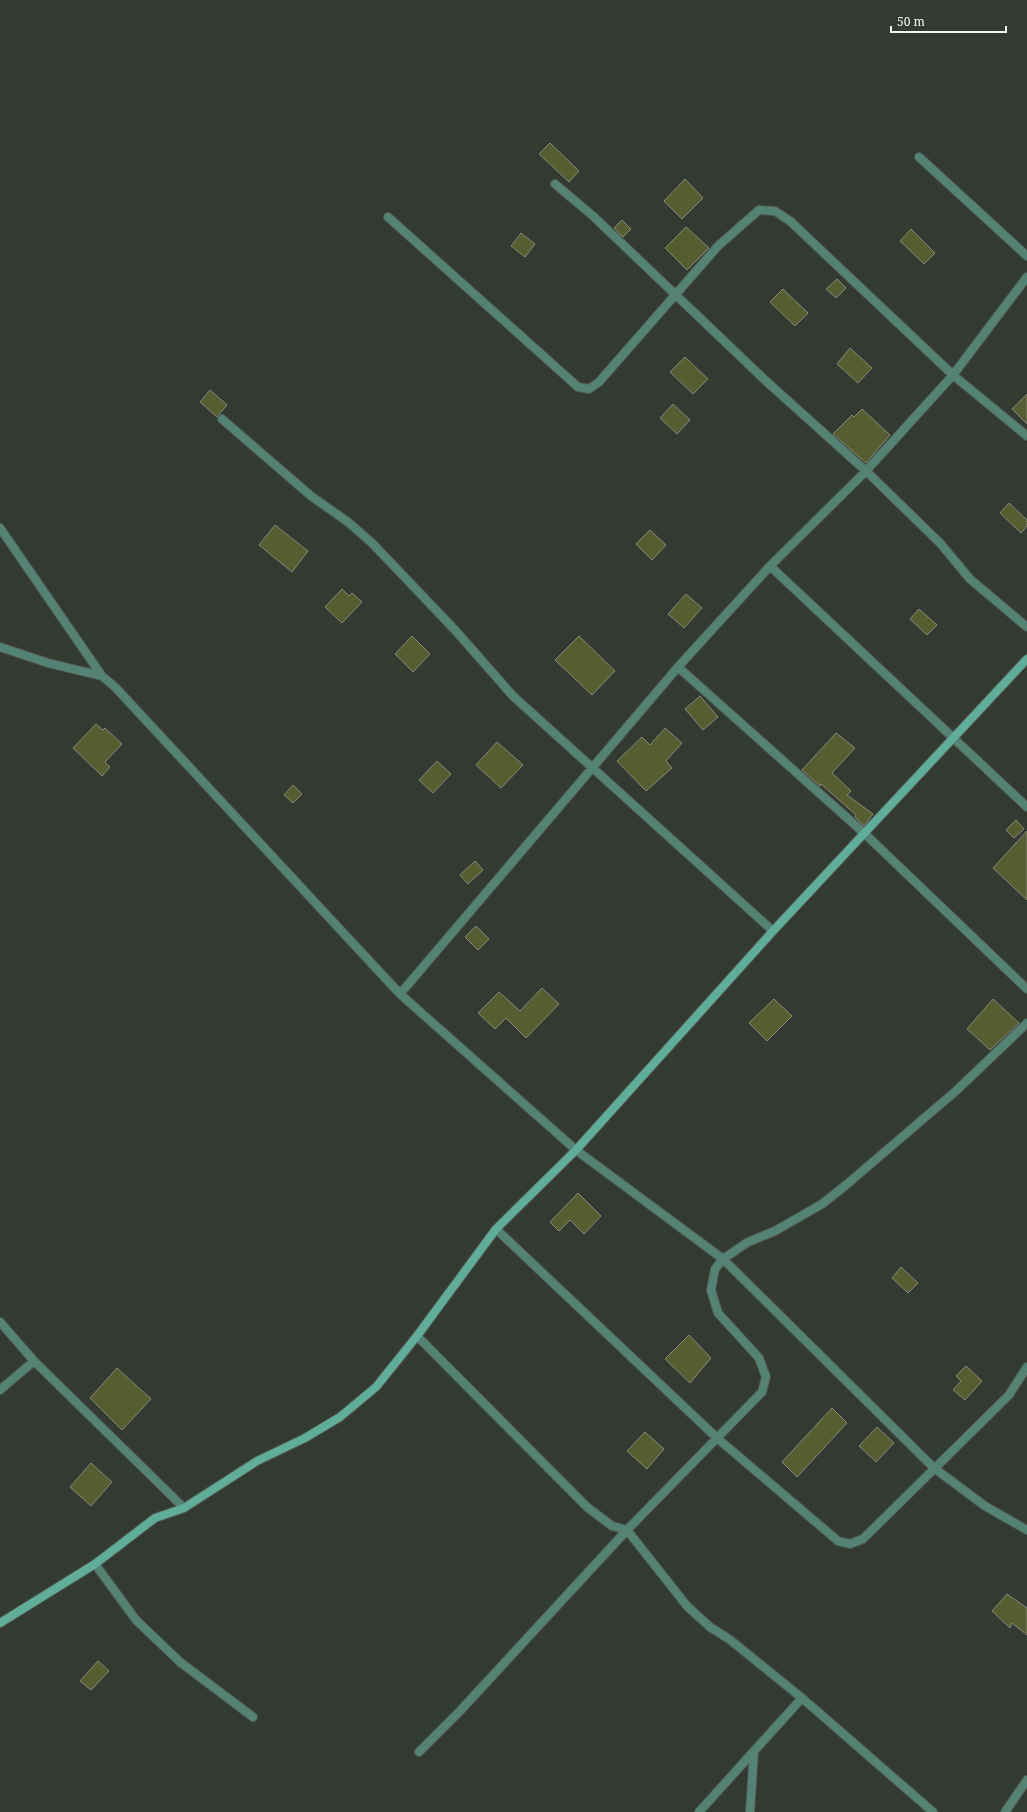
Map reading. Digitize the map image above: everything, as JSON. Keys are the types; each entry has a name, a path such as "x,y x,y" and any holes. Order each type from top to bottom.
{"street":[{"path":"919,157 1027,256"},
{"path":"555,184 593,216 675,296 866,472 940,543 970,579 1027,627"},
{"path":"388,217 578,387 589,389 599,382 675,296 690,276 718,246 759,210 776,212 790,221 848,274 953,375 1027,436"},
{"path":"400,994 678,667 770,566 866,472 953,375 1027,277"},
{"path":"222,419 311,496 348,522 372,543 455,630 513,696 772,931"},
{"path":"0,528 102,676 115,687 400,994 576,1150 723,1259 934,1468 984,1506 1027,1530"},
{"path":"770,566 1027,807"},
{"path":"0,647 48,664 102,676"},
{"path":"0,1623 95,1564 155,1518 184,1508 257,1461 305,1438 340,1417 376,1387 417,1336 496,1229 576,1150 772,931 1027,659"},
{"path":"678,667 864,833 1027,989"},
{"path":"418,1752 460,1711 627,1530 762,1392 766,1377 759,1358 718,1313 711,1290 714,1269 723,1259 748,1242 775,1231 822,1204 846,1186 957,1090 1027,1023"},
{"path":"496,1229 716,1438 838,1541 850,1544 863,1539 1009,1395 1027,1367"},
{"path":"0,1322 34,1361 184,1508"},
{"path":"417,1336 587,1508 612,1526 627,1530 687,1606 710,1627 729,1639 802,1698 933,1812"},
{"path":"0,1390 34,1361"},
{"path":"95,1564 136,1620 180,1662 253,1717"},
{"path":"699,1812 802,1698"},
{"path":"750,1812 754,1752"},
{"path":"1005,1812 1027,1780"}],"building":[{"path":"550,143 579,171 569,182 539,154"},
{"path":"685,179 703,198 682,219 664,201"},
{"path":"622,220 631,229 623,237 614,228"},
{"path":"686,227 709,248 687,270 665,248"},
{"path":"911,229 935,253 924,264 900,241"},
{"path":"521,233 535,244 525,257 511,246"},
{"path":"837,279 846,288 836,298 826,289"},
{"path":"783,289 808,313 795,326 770,302"},
{"path":"850,348 872,368 858,383 837,364"},
{"path":"685,357 708,379 693,394 670,372"},
{"path":"210,390 227,405 217,417 200,402"},
{"path":"1027,394 1027,424 1012,409"},
{"path":"673,404 690,420 677,434 660,418"},
{"path":"862,409 890,435 866,463 833,434 852,415 854,417"},
{"path":"1009,503 1027,520 1027,526 1021,533 1000,513"},
{"path":"275,525 308,551 292,572 259,545"},
{"path":"650,530 666,545 652,560 636,544"},
{"path":"342,589 349,596 352,593 362,602 342,623 325,607"},
{"path":"686,594 702,608 684,628 668,614"},
{"path":"919,609 937,625 927,635 910,619"},
{"path":"412,636 430,654 413,672 395,654"},
{"path":"579,636 615,671 592,695 555,660"},
{"path":"700,696 718,717 703,730 685,709"},
{"path":"96,724 103,730 105,728 122,744 105,762 110,767 102,776 73,748"},
{"path":"665,728 682,743 666,761 672,768 646,791 617,761 642,737 650,745"},
{"path":"836,733 855,748 832,773 851,791 847,795 873,814 864,826 855,817 856,815 821,784 820,786 802,770"},
{"path":"497,742 523,765 501,788 476,765"},
{"path":"437,761 451,774 433,793 419,780"},
{"path":"293,785 302,794 293,803 284,795"},
{"path":"1016,820 1024,829 1014,838 1006,830"},
{"path":"1027,831 1027,900 993,868"},
{"path":"475,861 483,870 468,884 460,875"},
{"path":"476,926 489,939 478,950 465,937"},
{"path":"542,988 559,1004 526,1038 506,1018 495,1029 478,1013 499,992 520,1011"},
{"path":"774,999 792,1016 767,1041 749,1023"},
{"path":"993,999 1019,1023 990,1050 967,1029"},
{"path":"578,1193 601,1216 584,1234 570,1220 559,1231 550,1222"},
{"path":"901,1267 918,1283 908,1293 892,1278"},
{"path":"689,1335 711,1358 690,1383 665,1359"},
{"path":"966,1366 982,1381 965,1400 953,1390 961,1381 956,1376"},
{"path":"117,1368 151,1399 122,1430 90,1398"},
{"path":"832,1408 847,1423 797,1477 782,1462"},
{"path":"877,1427 894,1443 876,1462 859,1446"},
{"path":"645,1432 664,1449 647,1469 627,1451"},
{"path":"91,1463 112,1482 91,1506 70,1487"},
{"path":"1007,1594 1027,1608 1027,1635 1012,1623 1010,1628 992,1611"},
{"path":"98,1661 109,1671 91,1690 80,1681"}]}
